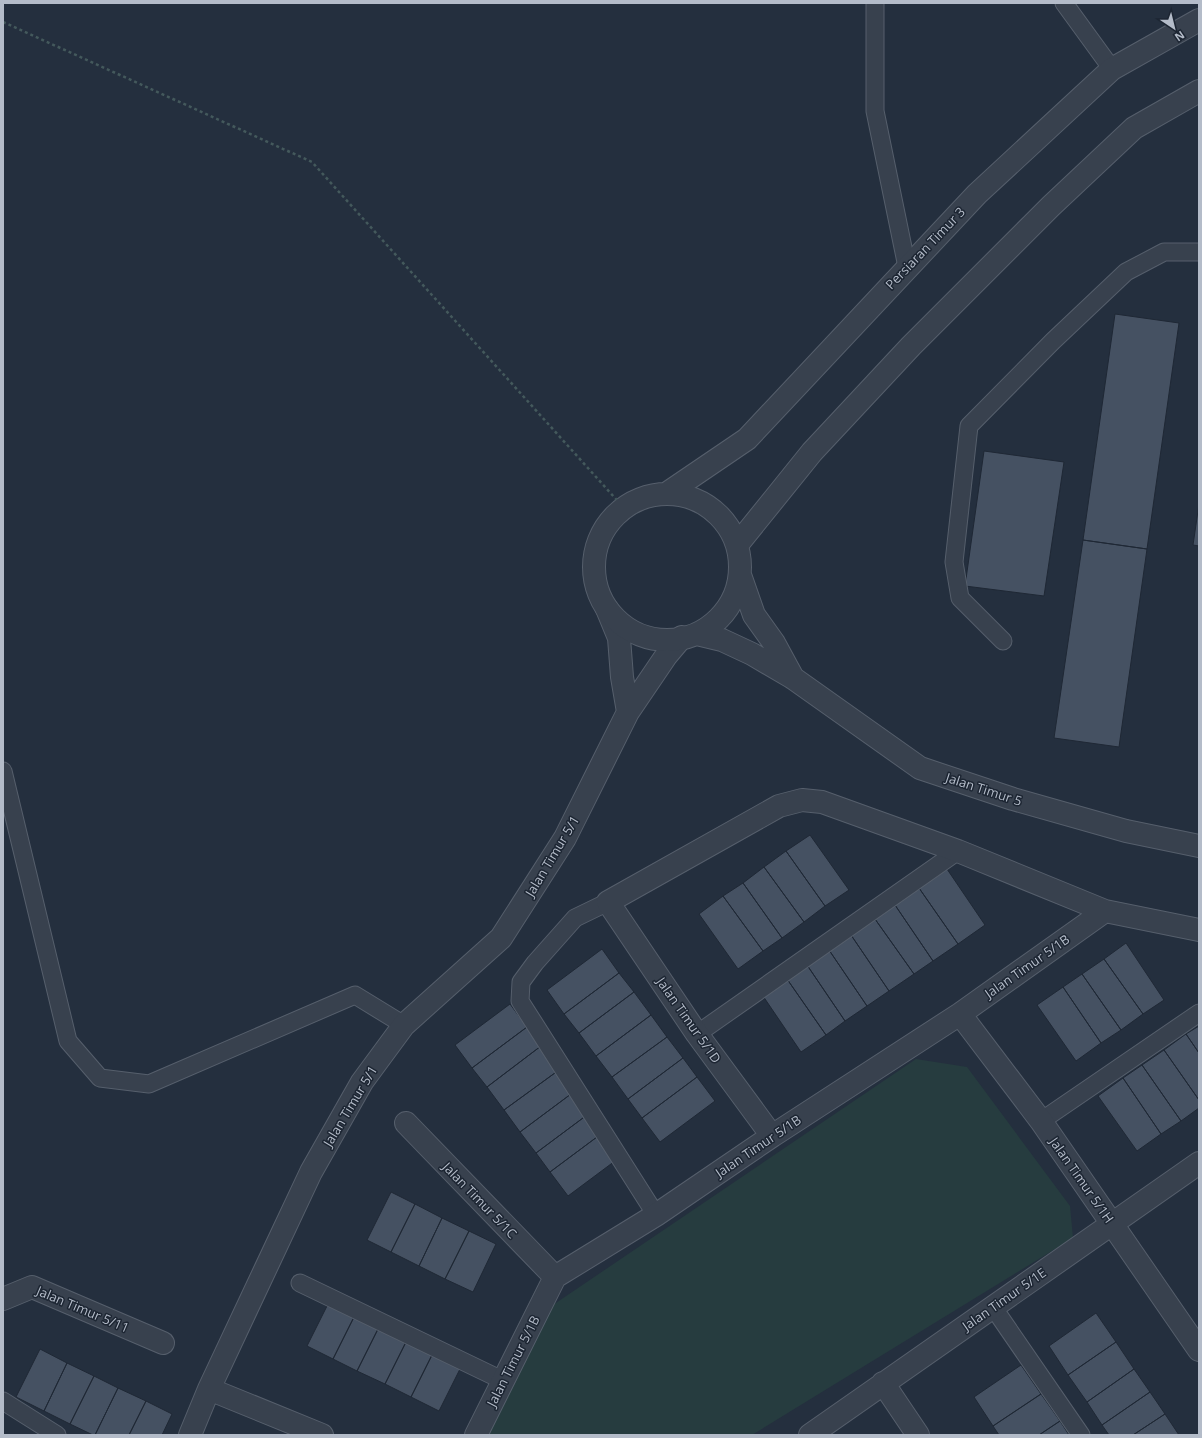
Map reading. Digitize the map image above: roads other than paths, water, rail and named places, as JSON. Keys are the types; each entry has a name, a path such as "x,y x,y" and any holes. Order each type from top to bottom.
{"street":[{"name":"Persiaran Timur 3","path":"666,494 747,439 977,194 1112,69 1199,20"},
{"path":"738,545 812,452 911,346 1051,206 1134,128 1199,91"},
{"path":"608,609 625,627 648,638 673,640 690,636 718,620 733,599 740,574 738,545 727,524 711,508 690,497 666,494 644,498 624,508 608,524 598,544 594,566 598,589 608,609 619,638 622,677 628,712"},
{"name":"Jalan Timur 5","path":"740,574 754,615 774,643 794,678"},
{"name":"Jalan Timur 5","path":"690,636 722,640 746,651 794,678 920,768 1013,799 1118,829 1199,846"},
{"name":"Jalan Timur 5/1","path":"190,1435 209,1389 311,1172 362,1082 404,1025 501,938 565,838 628,712 666,656 690,636"},
{"path":"608,902 779,806 802,800 822,802 958,850 1104,911 1199,930"},
{"name":"Jalan Timur 5/1D","path":"608,902 697,1034 772,1136"},
{"name":"Jalan Timur 5/1B","path":"476,1435 555,1277 656,1215 772,1136 960,1014 1104,911"},
{"name":"Jalan Timur 5/1H","path":"960,1014 1041,1121 1199,1350"},
{"name":"Jalan Timur 5/1C","path":"406,1123 555,1277"},
{"name":"Jalan Timur 5/1E","path":"810,1435 1199,1163"},
{"name":"Jalan Timur 5/11","path":"3,1299 32,1287 163,1343"},
{"path":"883,1383 918,1435"},
{"path":"209,1389 322,1435"}],"lane":[{"path":"875,3 875,111 907,267"},
{"path":"1064,3 1112,69"},
{"path":"1003,641 960,598 954,562 969,426 1053,341 1126,272 1164,252 1199,252"},
{"path":"3,771 68,1041 100,1078 149,1084 355,995 404,1025"},
{"path":"697,1034 958,850"},
{"path":"608,902 575,918 535,963 521,982 520,1001 656,1215"},
{"path":"1041,1121 1199,1013"},
{"path":"300,1283 504,1381"},
{"path":"993,1307 1081,1435"},
{"path":"3,1401 57,1435"}]}
